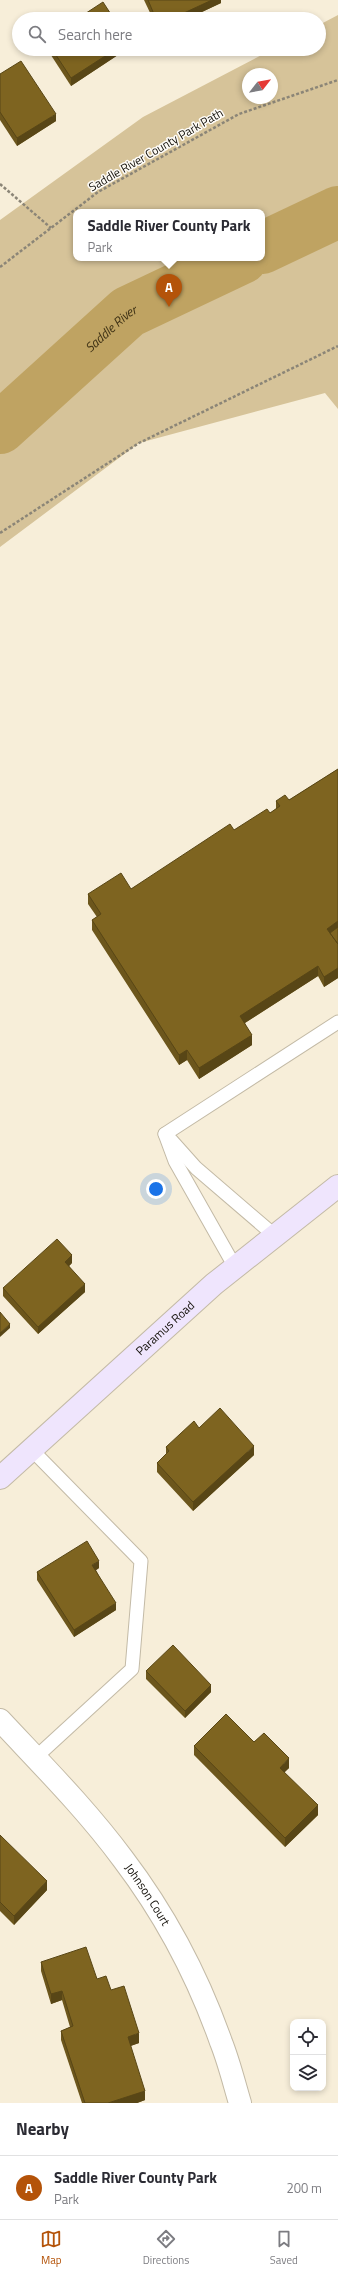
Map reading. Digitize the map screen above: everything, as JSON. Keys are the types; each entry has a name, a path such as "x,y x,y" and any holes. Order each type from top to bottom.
{"main road":[{"name":"Paramus Road","path":"0,1478 235,1267 338,1186"}],"street":[{"name":"Johnson Court","path":"0,1720 76,1802 123,1859 158,1910 196,1981 222,2042 240,2103"}],"lane":[{"path":"165,1134 338,1022"},
{"path":"165,1134 196,1168 274,1236"},
{"path":"165,1134 175,1161 235,1267"},
{"path":"31,1449 142,1561 132,1669 35,1758"}],"path":[{"name":"Saddle River County Park Path","path":"76,209 98,192 239,114 338,80"},
{"path":"0,184 51,228"},
{"name":"Saddle River County Park Path","path":"0,267 73,211"},
{"path":"0,533 139,443 338,346"}],"shaded area":[{"path":"338,15 338,409 325,393 139,443 0,547 0,220 143,117 260,56 326,56 326,21"}],"building":[{"path":"148,0 212,0 186,12 153,12"},
{"path":"103,2 109,12 88,12"},
{"path":"57,56 105,56 71,78"},
{"path":"21,61 56,114 17,138 0,112 0,74"},
{"path":"338,769 338,921 327,929 338,944 338,968 324,977 318,966 240,1016 252,1035 199,1068 187,1050 179,1055 92,920 101,914 88,894 121,873 131,889 230,824 234,830 267,809 270,813 280,806 276,801 285,795 289,800"},
{"path":"338,927 338,944 330,933"},
{"path":"57,1239 72,1255 65,1262 85,1284 38,1327 3,1288"},
{"path":"0,1312 10,1324 0,1333"},
{"path":"220,1408 254,1446 193,1502 157,1463 169,1451 166,1447 194,1421 199,1428"},
{"path":"87,1541 99,1561 92,1565 116,1603 74,1630 37,1572"},
{"path":"173,1645 211,1685 185,1711 146,1671"},
{"path":"226,1714 254,1742 264,1733 289,1758 280,1768 318,1805 285,1838 194,1746"},
{"path":"0,1835 47,1881 14,1916 0,1902"},
{"path":"86,1947 97,1979 106,1976 111,1990 124,1986 139,2033 128,2037 145,2091 108,2103 85,2103 61,2031 73,2026 62,1991 51,1994 41,1962"}],"waterway":[{"name":"Saddle River","path":"265,247 338,212"},
{"name":"Saddle River","path":"0,428 128,312 236,261"}],"place":[{"name":"Saddle River County Park","path":"169,307"}]}
